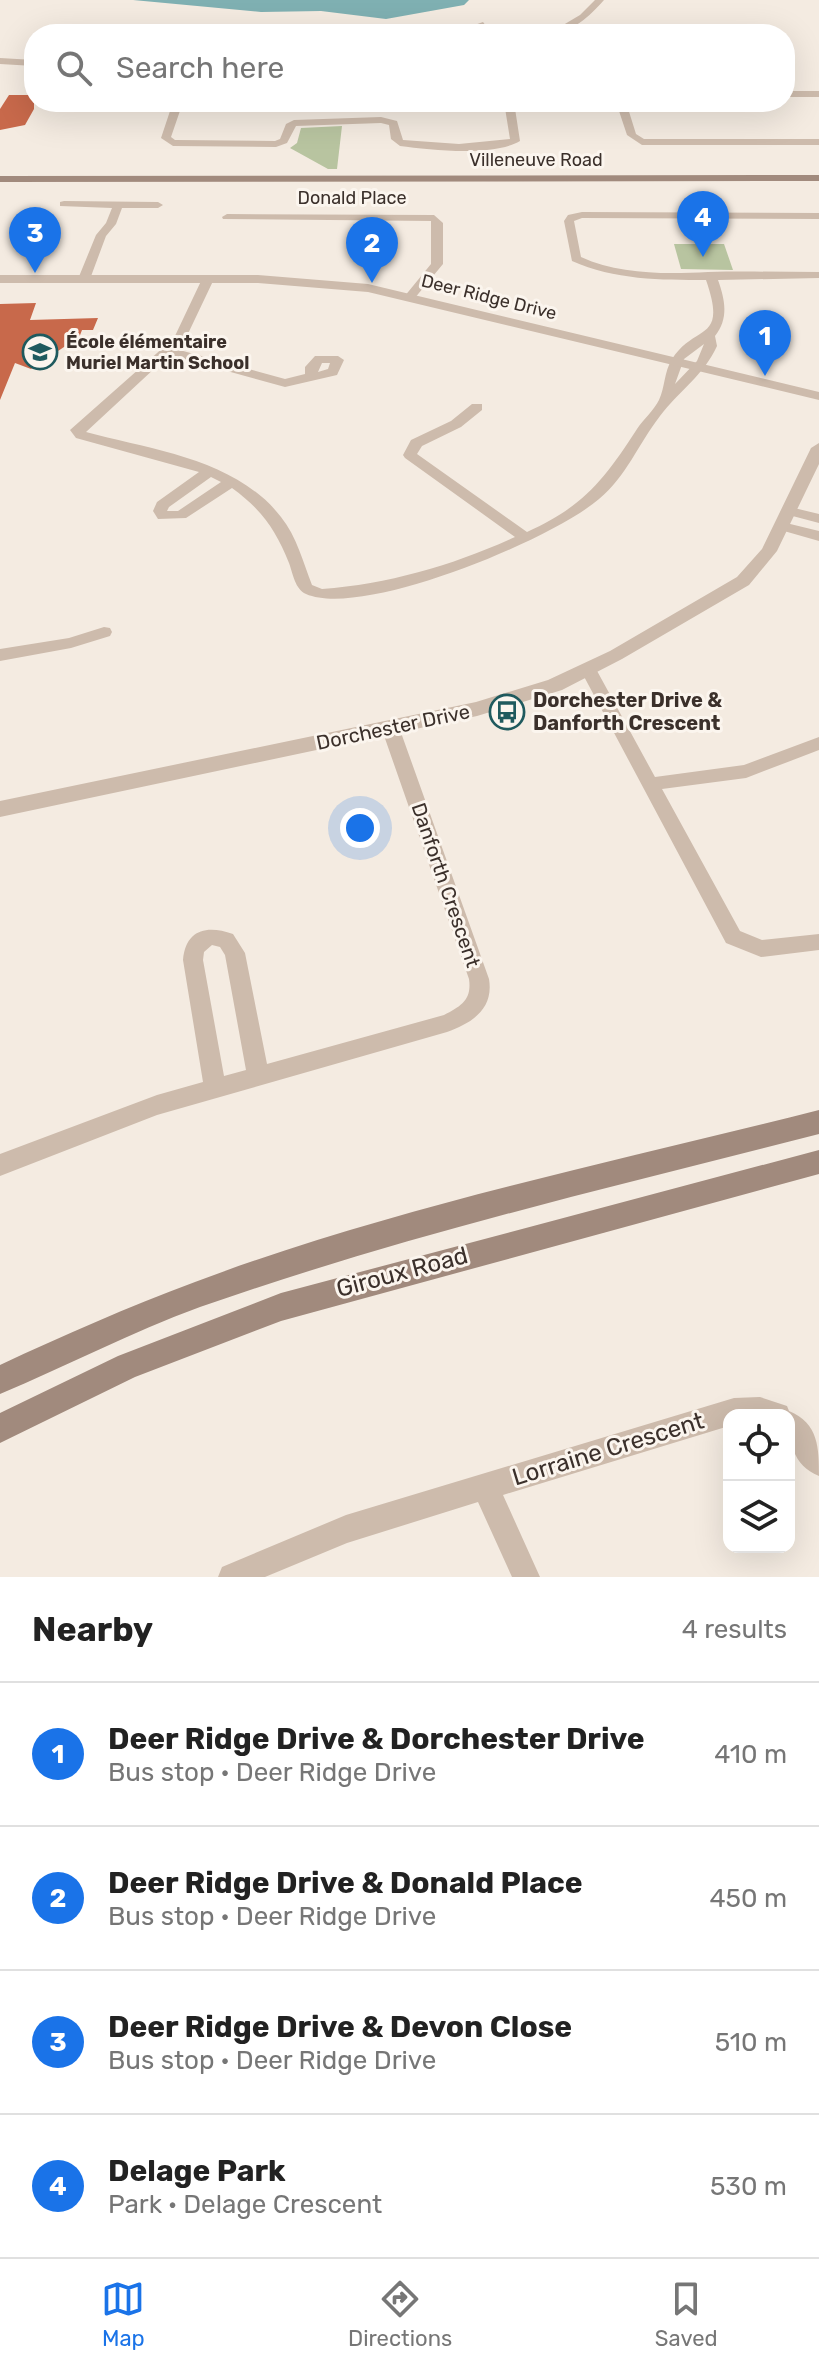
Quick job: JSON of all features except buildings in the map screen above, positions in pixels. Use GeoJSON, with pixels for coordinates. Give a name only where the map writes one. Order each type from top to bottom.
{"type":"FeatureCollection","features":[{"type":"Feature","properties":{"kind":"main road","name":"Villeneuve Road"},"geometry":{"type":"LineString","coordinates":[[0,177],[819,178]]}},
{"type":"Feature","properties":{"kind":"main road","name":"Giroux Road"},"geometry":{"type":"LineString","coordinates":[[0,1380],[102,1332],[263,1270],[819,1122]]}},
{"type":"Feature","properties":{"kind":"main road","name":"Giroux Road"},"geometry":{"type":"LineString","coordinates":[[0,1428],[128,1366],[281,1307],[338,1289],[819,1162]]}},
{"type":"Feature","properties":{"kind":"street"},"geometry":{"type":"LineString","coordinates":[[571,24],[583,17],[600,0]]}},
{"type":"Feature","properties":{"kind":"street"},"geometry":{"type":"LineString","coordinates":[[0,61],[24,62]]}},
{"type":"Feature","properties":{"kind":"street"},"geometry":{"type":"LineString","coordinates":[[795,94],[819,94]]}},
{"type":"Feature","properties":{"kind":"street"},"geometry":{"type":"LineString","coordinates":[[175,112],[166,138],[173,143],[276,144],[284,141],[289,126],[294,123],[381,120],[394,123],[396,139],[400,143],[441,145],[513,142],[516,137],[511,112]]}},
{"type":"Feature","properties":{"kind":"street"},"geometry":{"type":"LineString","coordinates":[[624,112],[632,137],[642,142],[819,142]]}},
{"type":"Feature","properties":{"kind":"street"},"geometry":{"type":"LineString","coordinates":[[64,204],[158,205]]}},
{"type":"Feature","properties":{"kind":"street"},"geometry":{"type":"LineString","coordinates":[[84,279],[118,205]]}},
{"type":"Feature","properties":{"kind":"street"},"geometry":{"type":"LineString","coordinates":[[819,216],[582,215],[570,219],[575,256],[583,264],[634,273],[819,275]]}},
{"type":"Feature","properties":{"kind":"street","name":"Donald Place"},"geometry":{"type":"LineString","coordinates":[[227,217],[434,218],[438,223],[437,264],[410,297]]}},
{"type":"Feature","properties":{"kind":"street"},"geometry":{"type":"LineString","coordinates":[[208,279],[202,296],[194,303],[187,329],[168,351],[77,430],[81,435],[210,471],[231,482],[260,502],[276,520],[306,588],[320,594],[437,573],[525,537],[594,497],[615,475],[665,401],[701,367],[711,346],[709,336],[720,308],[710,275]]}},
{"type":"Feature","properties":{"kind":"street","name":"Deer Ridge Drive"},"geometry":{"type":"LineString","coordinates":[[0,279],[315,282],[410,297],[819,396]]}},
{"type":"Feature","properties":{"kind":"street"},"geometry":{"type":"LineString","coordinates":[[190,279],[189,295],[194,303]]}},
{"type":"Feature","properties":{"kind":"street"},"geometry":{"type":"LineString","coordinates":[[665,401],[677,361],[697,341],[709,336]]}},
{"type":"Feature","properties":{"kind":"street"},"geometry":{"type":"LineString","coordinates":[[168,351],[282,382],[295,383],[312,376]]}},
{"type":"Feature","properties":{"kind":"street"},"geometry":{"type":"LineString","coordinates":[[477,407],[456,424],[413,445],[410,455],[525,537]]}},
{"type":"Feature","properties":{"kind":"street","name":"Dorchester Drive"},"geometry":{"type":"LineString","coordinates":[[0,809],[510,701],[588,669],[743,581],[764,558],[819,448]]}},
{"type":"Feature","properties":{"kind":"street"},"geometry":{"type":"LineString","coordinates":[[210,471],[162,505],[160,511],[163,516],[181,515],[231,482]]}},
{"type":"Feature","properties":{"kind":"street"},"geometry":{"type":"LineString","coordinates":[[786,518],[819,519]]}},
{"type":"Feature","properties":{"kind":"street"},"geometry":{"type":"LineString","coordinates":[[786,518],[819,536]]}},
{"type":"Feature","properties":{"kind":"street"},"geometry":{"type":"LineString","coordinates":[[0,655],[71,643],[104,632]]}},
{"type":"Feature","properties":{"kind":"street"},"geometry":{"type":"LineString","coordinates":[[588,669],[733,937],[761,949],[819,942]]}},
{"type":"Feature","properties":{"kind":"street","name":"Danforth Crescent"},"geometry":{"type":"LineString","coordinates":[[0,1165],[90,1129],[215,1087],[447,1023],[463,1017],[481,998],[479,979],[390,727]]}},
{"type":"Feature","properties":{"kind":"street"},"geometry":{"type":"LineString","coordinates":[[651,784],[746,771],[819,743]]}},
{"type":"Feature","properties":{"kind":"street"},"geometry":{"type":"LineString","coordinates":[[215,1087],[193,960],[194,948],[209,936],[226,940],[235,953],[258,1075]]}},
{"type":"Feature","properties":{"kind":"street","name":"Lorraine Crescent"},"geometry":{"type":"LineString","coordinates":[[232,1577],[332,1534],[723,1414]]}},
{"type":"Feature","properties":{"kind":"street"},"geometry":{"type":"LineString","coordinates":[[795,1432],[819,1463]]}},
{"type":"Feature","properties":{"kind":"street","name":"Lorraine Crescent"},"geometry":{"type":"LineString","coordinates":[[485,1486],[526,1577]]}},
{"type":"Feature","properties":{"kind":"green space"},"geometry":{"type":"Polygon","coordinates":[[[342,126],[337,169],[328,169],[290,148],[297,143],[301,128],[342,126]]]}},
{"type":"Feature","properties":{"kind":"green space"},"geometry":{"type":"Polygon","coordinates":[[[674,244],[724,244],[733,270],[681,269],[674,244]]]}},
{"type":"Feature","properties":{"kind":"water"},"geometry":{"type":"Polygon","coordinates":[[[133,0],[469,0],[464,5],[386,19],[321,11],[261,12],[133,0]]]}},
{"type":"Feature","properties":{"kind":"place","name":"Delage Park"},"geometry":{"type":"Point","coordinates":[703,257]}},
{"type":"Feature","properties":{"kind":"place","name":"Deer Ridge Drive & Devon Close"},"geometry":{"type":"Point","coordinates":[35,273]}},
{"type":"Feature","properties":{"kind":"place","name":"Deer Ridge Drive & Donald Place"},"geometry":{"type":"Point","coordinates":[372,283]}},
{"type":"Feature","properties":{"kind":"place","name":"École élémentaire Muriel Martin School"},"geometry":{"type":"Point","coordinates":[40,352]}},
{"type":"Feature","properties":{"kind":"place","name":"Deer Ridge Drive & Dorchester Drive"},"geometry":{"type":"Point","coordinates":[765,376]}},
{"type":"Feature","properties":{"kind":"place","name":"Dorchester Drive & Danforth Crescent"},"geometry":{"type":"Point","coordinates":[507,712]}}]}
